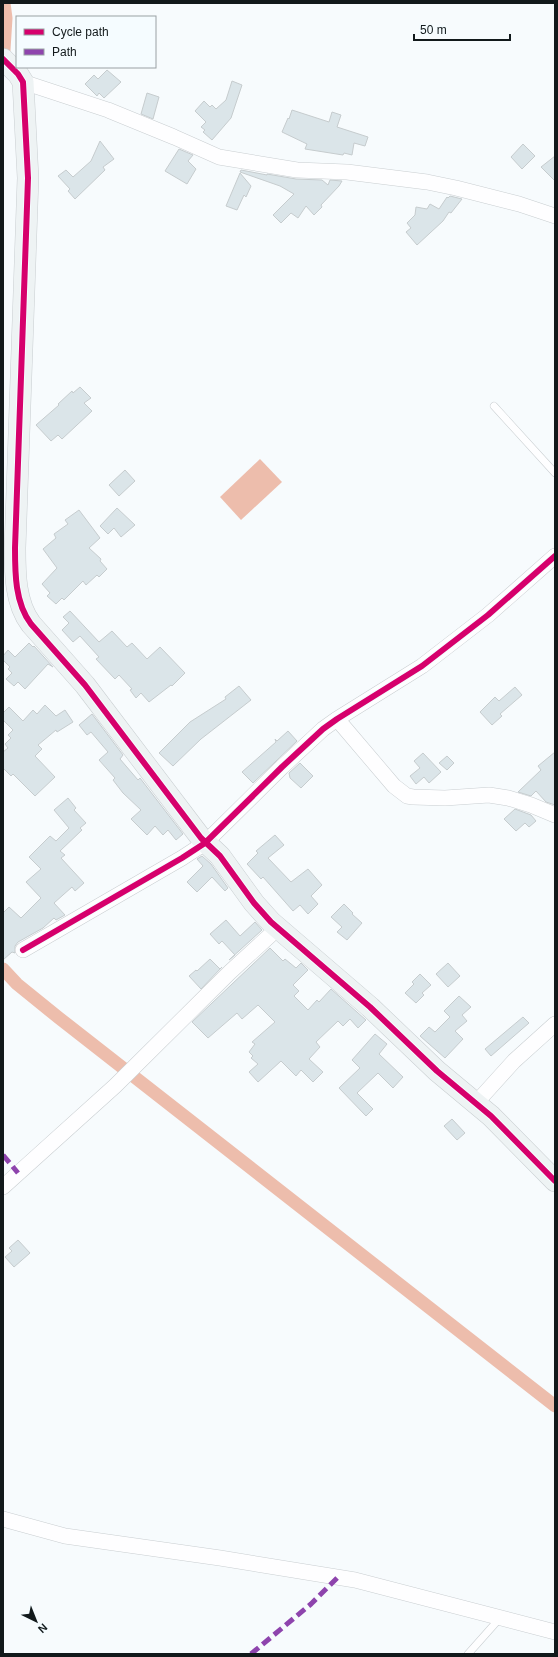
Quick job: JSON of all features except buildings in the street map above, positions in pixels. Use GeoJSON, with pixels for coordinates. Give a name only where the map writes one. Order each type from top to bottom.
{"type":"FeatureCollection","features":[{"type":"Feature","properties":{"kind":"street"},"geometry":{"type":"LineString","coordinates":[[3,59],[20,78],[108,110],[219,157],[297,170],[342,172],[427,182],[519,204],[555,216]]}},
{"type":"Feature","properties":{"kind":"street"},"geometry":{"type":"LineString","coordinates":[[20,78],[28,178],[15,572],[24,613],[31,624],[85,685],[205,842],[220,856],[254,903],[271,922],[370,1007],[437,1071],[508,1132],[555,1180]]}},
{"type":"Feature","properties":{"kind":"street"},"geometry":{"type":"LineString","coordinates":[[23,950],[182,858],[205,842],[318,733],[337,719],[422,666],[488,615],[555,556]]}},
{"type":"Feature","properties":{"kind":"street"},"geometry":{"type":"LineString","coordinates":[[337,719],[394,786],[407,796],[438,798],[490,795],[508,798],[531,805],[555,815]]}},
{"type":"Feature","properties":{"kind":"street"},"geometry":{"type":"LineString","coordinates":[[3,1187],[115,1086],[230,972],[278,928]]}},
{"type":"Feature","properties":{"kind":"street"},"geometry":{"type":"LineString","coordinates":[[476,1103],[514,1061],[555,1024]]}},
{"type":"Feature","properties":{"kind":"street"},"geometry":{"type":"LineString","coordinates":[[3,1519],[65,1536],[220,1558],[355,1580],[555,1632]]}},
{"type":"Feature","properties":{"kind":"lane"},"geometry":{"type":"LineString","coordinates":[[494,406],[555,472]]}},
{"type":"Feature","properties":{"kind":"lane"},"geometry":{"type":"LineString","coordinates":[[468,1654],[500,1618]]}},
{"type":"Feature","properties":{"kind":"shaded area"},"geometry":{"type":"Polygon","coordinates":[[[260,459],[282,482],[241,520],[220,497],[260,459]]]}},
{"type":"Feature","properties":{"kind":"waterway"},"geometry":{"type":"LineString","coordinates":[[3,65],[6,18],[4,3]]}},
{"type":"Feature","properties":{"kind":"waterway"},"geometry":{"type":"LineString","coordinates":[[3,969],[17,984],[59,1018],[555,1406]]}},
{"type":"Feature","properties":{"kind":"marked path"},"geometry":{"type":"LineString","coordinates":[[3,1155],[18,1173]]}},
{"type":"Feature","properties":{"kind":"marked path"},"geometry":{"type":"LineString","coordinates":[[251,1654],[311,1604],[338,1577]]}},
{"type":"Feature","properties":{"kind":"cycle path"},"geometry":{"type":"LineString","coordinates":[[3,59],[18,74],[23,82],[28,178],[15,548],[17,588],[26,616],[31,624],[85,685],[201,838],[220,856],[254,903],[271,922],[370,1007],[437,1071],[491,1116],[555,1181]]}},
{"type":"Feature","properties":{"kind":"cycle path"},"geometry":{"type":"LineString","coordinates":[[23,950],[182,858],[205,843],[323,729],[422,666],[488,615],[555,556]]}}]}
